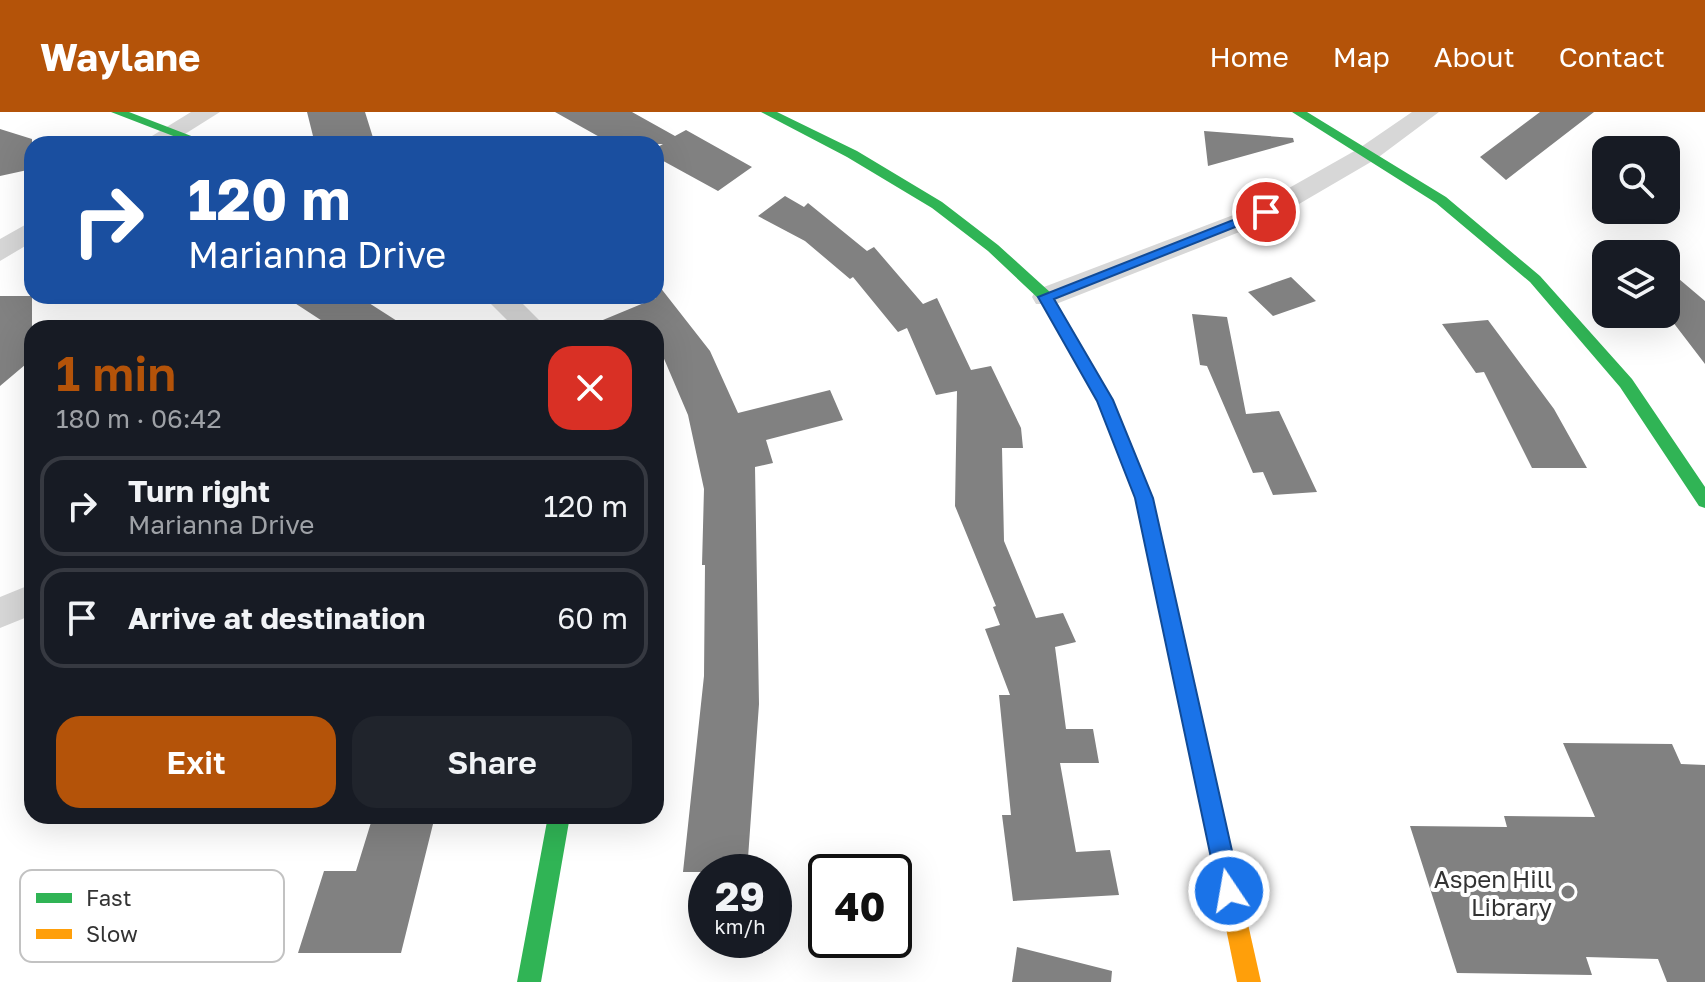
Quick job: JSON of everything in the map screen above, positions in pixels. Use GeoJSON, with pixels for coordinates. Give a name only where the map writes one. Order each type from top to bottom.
{"type":"FeatureCollection","features":[{"type":"Feature","properties":{"kind":"street"},"geometry":{"type":"LineString","coordinates":[[117,112],[188,136]]}},
{"type":"Feature","properties":{"kind":"street"},"geometry":{"type":"LineString","coordinates":[[162,136],[208,112]]}},
{"type":"Feature","properties":{"kind":"street"},"geometry":{"type":"LineString","coordinates":[[767,112],[852,154],[937,205],[993,248],[1046,297],[1105,400],[1144,498],[1249,982]]}},
{"type":"Feature","properties":{"kind":"street"},"geometry":{"type":"LineString","coordinates":[[1298,112],[1441,200],[1535,279],[1626,383],[1705,501]]}},
{"type":"Feature","properties":{"kind":"street"},"geometry":{"type":"LineString","coordinates":[[1046,297],[1266,212],[1367,154],[1427,112]]}},
{"type":"Feature","properties":{"kind":"street"},"geometry":{"type":"LineString","coordinates":[[0,252],[24,235]]}},
{"type":"Feature","properties":{"kind":"street"},"geometry":{"type":"LineString","coordinates":[[506,304],[524,320]]}},
{"type":"Feature","properties":{"kind":"street"},"geometry":{"type":"LineString","coordinates":[[0,613],[24,602]]}},
{"type":"Feature","properties":{"kind":"street"},"geometry":{"type":"LineString","coordinates":[[529,982],[558,824]]}},
{"type":"Feature","properties":{"kind":"building"},"geometry":{"type":"Polygon","coordinates":[[[307,112],[365,112],[372,136],[313,136],[307,112]]]}},
{"type":"Feature","properties":{"kind":"building"},"geometry":{"type":"Polygon","coordinates":[[[555,112],[632,112],[675,136],[686,130],[752,167],[718,191],[664,161],[664,136],[598,136],[555,112]]]}},
{"type":"Feature","properties":{"kind":"building"},"geometry":{"type":"Polygon","coordinates":[[[1540,112],[1594,112],[1506,180],[1480,157],[1540,112]]]}},
{"type":"Feature","properties":{"kind":"building"},"geometry":{"type":"Polygon","coordinates":[[[0,129],[24,136],[24,171],[0,176],[0,129]]]}},
{"type":"Feature","properties":{"kind":"building"},"geometry":{"type":"Polygon","coordinates":[[[1204,131],[1293,138],[1294,142],[1208,166],[1204,131]]]}},
{"type":"Feature","properties":{"kind":"building"},"geometry":{"type":"Polygon","coordinates":[[[785,196],[804,207],[808,203],[867,251],[874,247],[923,304],[937,298],[971,370],[991,366],[1021,428],[1023,448],[1002,448],[1004,541],[1036,618],[1063,613],[1076,642],[1055,647],[1066,729],[1093,729],[1099,763],[1060,763],[1076,852],[1110,850],[1119,895],[1013,901],[1002,815],[1011,815],[999,695],[1010,695],[985,629],[1000,625],[993,607],[996,606],[955,506],[957,391],[936,395],[907,328],[898,332],[853,277],[850,279],[805,241],[758,216],[785,196]]]}},
{"type":"Feature","properties":{"kind":"building"},"geometry":{"type":"Polygon","coordinates":[[[1291,277],[1316,301],[1273,316],[1248,292],[1291,277]]]}},
{"type":"Feature","properties":{"kind":"building"},"geometry":{"type":"Polygon","coordinates":[[[1680,280],[1705,301],[1705,364],[1677,328],[1680,328],[1680,280]]]}},
{"type":"Feature","properties":{"kind":"building"},"geometry":{"type":"Polygon","coordinates":[[[664,292],[710,351],[738,413],[830,390],[843,420],[766,440],[773,463],[755,467],[759,704],[748,854],[688,854],[688,872],[683,872],[704,676],[704,489],[688,415],[664,359],[664,320],[603,320],[642,304],[664,304],[664,292]]]}},
{"type":"Feature","properties":{"kind":"building"},"geometry":{"type":"Polygon","coordinates":[[[0,296],[24,296],[24,304],[32,304],[32,320],[24,320],[24,366],[0,386],[0,296]]]}},
{"type":"Feature","properties":{"kind":"building"},"geometry":{"type":"Polygon","coordinates":[[[296,304],[370,304],[396,320],[321,320],[296,304]]]}},
{"type":"Feature","properties":{"kind":"building"},"geometry":{"type":"Polygon","coordinates":[[[1192,314],[1227,317],[1246,414],[1279,411],[1317,492],[1273,495],[1263,472],[1253,473],[1207,366],[1200,365],[1192,314]]]}},
{"type":"Feature","properties":{"kind":"building"},"geometry":{"type":"Polygon","coordinates":[[[1488,320],[1554,409],[1587,468],[1532,468],[1484,372],[1476,373],[1442,324],[1488,320]]]}},
{"type":"Feature","properties":{"kind":"building","name":"Aspen Hill Library"},"geometry":{"type":"Polygon","coordinates":[[[1563,743],[1672,744],[1681,764],[1705,765],[1705,982],[1667,982],[1658,959],[1586,957],[1592,975],[1457,973],[1410,826],[1507,827],[1504,816],[1595,817],[1563,743]]]}},
{"type":"Feature","properties":{"kind":"building"},"geometry":{"type":"Polygon","coordinates":[[[371,824],[433,824],[401,953],[298,953],[324,871],[356,871],[371,824]]]}},
{"type":"Feature","properties":{"kind":"building"},"geometry":{"type":"Polygon","coordinates":[[[1017,947],[1112,971],[1111,982],[1012,982],[1017,947]]]}},
{"type":"Feature","properties":{"kind":"traffic: fast"},"geometry":{"type":"LineString","coordinates":[[117,112],[184,136]]}},
{"type":"Feature","properties":{"kind":"traffic: fast"},"geometry":{"type":"LineString","coordinates":[[767,112],[852,154],[937,205],[993,248],[1046,297],[1105,400],[1144,498],[1226,875]]}},
{"type":"Feature","properties":{"kind":"traffic: fast"},"geometry":{"type":"LineString","coordinates":[[1298,112],[1441,200],[1535,279],[1626,383],[1705,501]]}},
{"type":"Feature","properties":{"kind":"traffic: fast"},"geometry":{"type":"LineString","coordinates":[[529,982],[558,824]]}},
{"type":"Feature","properties":{"kind":"traffic: slow"},"geometry":{"type":"LineString","coordinates":[[1226,875],[1249,982]]}},
{"type":"Feature","properties":{"kind":"place","name":"Aspen Hill Library"},"geometry":{"type":"Point","coordinates":[1568,892]}},
{"type":"Feature","properties":{"kind":"route"},"geometry":{"type":"LineString","coordinates":[[1229,891],[1144,498],[1105,400],[1046,297],[1266,212]]}}]}
